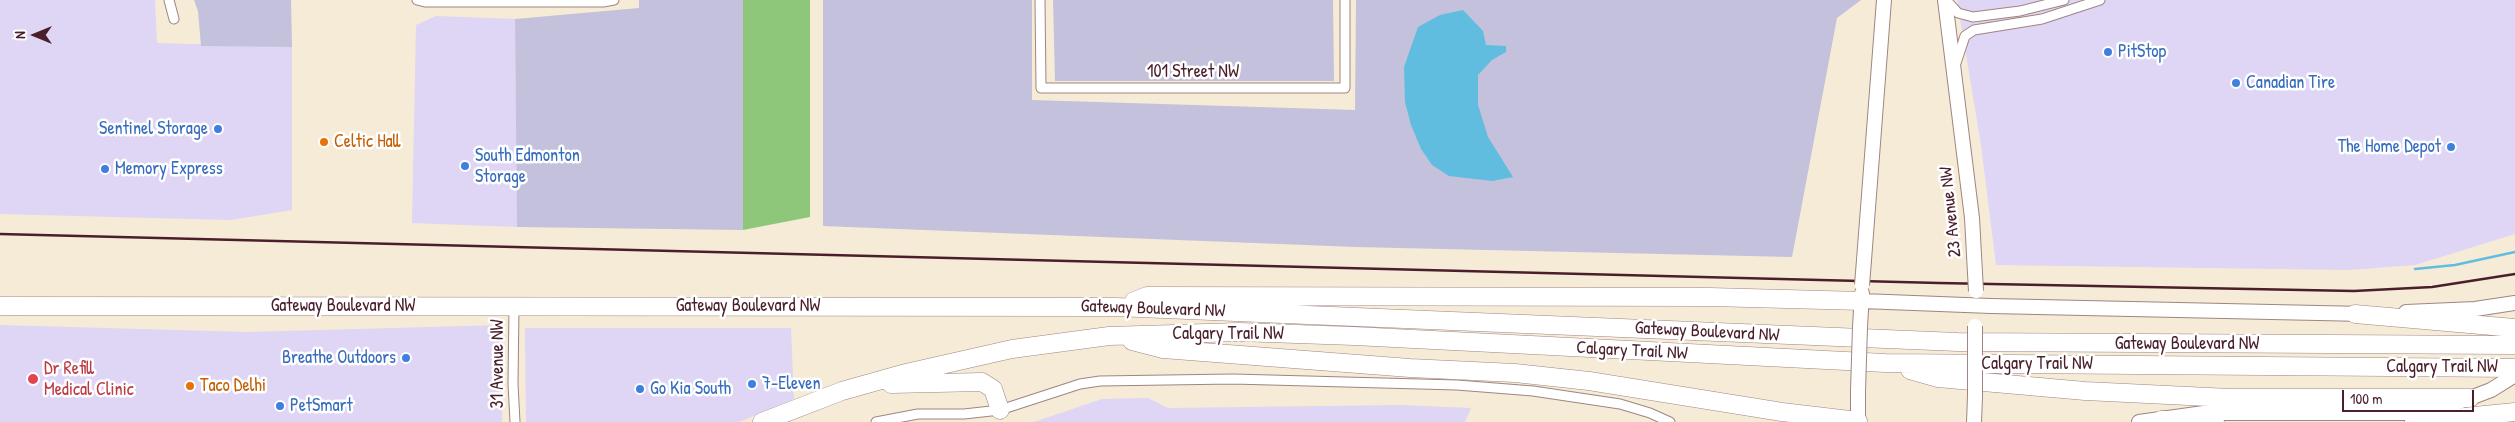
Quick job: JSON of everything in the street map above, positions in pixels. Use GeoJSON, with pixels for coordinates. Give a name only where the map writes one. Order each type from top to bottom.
{"type":"FeatureCollection","features":[{"type":"Feature","properties":{"kind":"highway"},"geometry":{"type":"LineString","coordinates":[[1115,307],[1147,296],[1710,296],[1862,293]]}},
{"type":"Feature","properties":{"kind":"highway","name":"Gateway Boulevard NW"},"geometry":{"type":"LineString","coordinates":[[0,306],[1115,307],[1958,342],[2515,345]]}},
{"type":"Feature","properties":{"kind":"highway"},"geometry":{"type":"LineString","coordinates":[[2355,314],[2515,328]]}},
{"type":"Feature","properties":{"kind":"highway","name":"Calgary Trail NW"},"geometry":{"type":"LineString","coordinates":[[762,422],[865,385],[998,352],[1109,336],[1239,332],[1354,336],[1885,363],[2515,368]]}},
{"type":"Feature","properties":{"kind":"highway"},"geometry":{"type":"LineString","coordinates":[[1109,336],[1163,349],[1410,368],[1515,373],[1570,379],[1782,412],[1860,422]]}},
{"type":"Feature","properties":{"kind":"highway"},"geometry":{"type":"LineString","coordinates":[[1885,363],[1938,378],[2085,391],[2230,398],[2470,398]]}},
{"type":"Feature","properties":{"kind":"highway"},"geometry":{"type":"LineString","coordinates":[[865,385],[982,382],[993,389],[1001,416]]}},
{"type":"Feature","properties":{"kind":"highway"},"geometry":{"type":"LineString","coordinates":[[1782,412],[1799,422]]}},
{"type":"Feature","properties":{"kind":"highway"},"geometry":{"type":"LineString","coordinates":[[2414,422],[2515,412]]}},
{"type":"Feature","properties":{"kind":"highway"},"geometry":{"type":"LineString","coordinates":[[2160,420],[2215,422]]}},
{"type":"Feature","properties":{"kind":"main road"},"geometry":{"type":"LineString","coordinates":[[1860,422],[1858,392],[1860,327],[1884,0]]}},
{"type":"Feature","properties":{"kind":"main road","name":"23 Avenue NW"},"geometry":{"type":"LineString","coordinates":[[1945,0],[1972,218],[1976,291],[1974,422]]}},
{"type":"Feature","properties":{"kind":"main road"},"geometry":{"type":"LineString","coordinates":[[1862,293],[1976,306],[2355,314],[2475,309],[2515,303]]}},
{"type":"Feature","properties":{"kind":"main road"},"geometry":{"type":"LineString","coordinates":[[2139,422],[2204,413],[2411,413],[2443,407],[2470,398],[2491,390],[2515,375]]}},
{"type":"Feature","properties":{"kind":"street"},"geometry":{"type":"LineString","coordinates":[[169,0],[174,19]]}},
{"type":"Feature","properties":{"kind":"street"},"geometry":{"type":"LineString","coordinates":[[417,0],[424,2],[603,2],[614,0]]}},
{"type":"Feature","properties":{"kind":"street","name":"101 Street NW"},"geometry":{"type":"LineString","coordinates":[[1040,0],[1041,88],[1345,88],[1345,0]]}},
{"type":"Feature","properties":{"kind":"street"},"geometry":{"type":"LineString","coordinates":[[1945,0],[1958,13],[1973,17],[2020,11],[2064,0]]}},
{"type":"Feature","properties":{"kind":"street"},"geometry":{"type":"LineString","coordinates":[[1953,73],[1962,41],[1970,32],[2042,19],[2100,0]]}},
{"type":"Feature","properties":{"kind":"street","name":"31 Avenue NW"},"geometry":{"type":"LineString","coordinates":[[514,306],[512,384],[515,422]]}},
{"type":"Feature","properties":{"kind":"street"},"geometry":{"type":"LineString","coordinates":[[876,422],[918,414],[1001,416],[1080,384],[1100,381],[1257,379],[1449,384],[1533,391],[1620,404],[1650,413],[1670,422]]}},
{"type":"Feature","properties":{"kind":"shaded area"},"geometry":{"type":"Polygon","coordinates":[[[0,0],[155,0],[157,43],[292,47],[292,210],[231,220],[0,214],[0,0]]]}},
{"type":"Feature","properties":{"kind":"shaded area"},"geometry":{"type":"Polygon","coordinates":[[[194,0],[291,0],[292,47],[201,46],[198,11],[194,0]]]}},
{"type":"Feature","properties":{"kind":"shaded area"},"geometry":{"type":"Polygon","coordinates":[[[639,0],[743,0],[743,230],[517,227],[515,19],[639,8],[639,0]]]}},
{"type":"Feature","properties":{"kind":"shaded area"},"geometry":{"type":"Polygon","coordinates":[[[823,0],[1032,0],[1032,100],[1355,110],[1356,0],[1861,0],[1837,18],[1792,257],[1356,247],[823,226],[823,0]]]}},
{"type":"Feature","properties":{"kind":"shaded area"},"geometry":{"type":"Polygon","coordinates":[[[1053,0],[1333,0],[1334,81],[1055,81],[1053,0]]]}},
{"type":"Feature","properties":{"kind":"shaded area"},"geometry":{"type":"Polygon","coordinates":[[[1957,0],[2515,0],[2515,234],[2415,265],[2349,270],[1996,265],[1981,145],[1957,0]]]}},
{"type":"Feature","properties":{"kind":"shaded area","name":"South Edmonton Storage"},"geometry":{"type":"Polygon","coordinates":[[[436,16],[515,19],[517,227],[412,223],[416,25],[436,16]]]}},
{"type":"Feature","properties":{"kind":"shaded area"},"geometry":{"type":"Polygon","coordinates":[[[0,325],[247,332],[503,325],[502,422],[0,422],[0,325]]]}},
{"type":"Feature","properties":{"kind":"shaded area"},"geometry":{"type":"Polygon","coordinates":[[[525,328],[791,328],[794,399],[739,422],[526,422],[525,328]]]}},
{"type":"Feature","properties":{"kind":"shaded area"},"geometry":{"type":"Polygon","coordinates":[[[1148,398],[1168,408],[1400,405],[1471,408],[1465,422],[1034,422],[1102,399],[1148,398]]]}},
{"type":"Feature","properties":{"kind":"green space"},"geometry":{"type":"Polygon","coordinates":[[[743,0],[810,0],[810,217],[743,230],[743,0]]]}},
{"type":"Feature","properties":{"kind":"water"},"geometry":{"type":"Polygon","coordinates":[[[1463,10],[1483,31],[1486,45],[1506,46],[1506,52],[1492,60],[1478,75],[1478,105],[1488,137],[1513,177],[1492,181],[1449,176],[1432,165],[1421,149],[1411,125],[1405,102],[1404,67],[1418,27],[1440,15],[1463,10]]]}},
{"type":"Feature","properties":{"kind":"waterway"},"geometry":{"type":"LineString","coordinates":[[2415,269],[2455,265],[2515,252]]}},
{"type":"Feature","properties":{"kind":"railway"},"geometry":{"type":"LineString","coordinates":[[0,234],[1939,283],[2354,291],[2432,287],[2515,274]]}},
{"type":"Feature","properties":{"kind":"place","name":"PitStop"},"geometry":{"type":"Point","coordinates":[2108,52]}},
{"type":"Feature","properties":{"kind":"place","name":"Canadian Tire"},"geometry":{"type":"Point","coordinates":[2236,83]}},
{"type":"Feature","properties":{"kind":"place","name":"Sentinel Storage"},"geometry":{"type":"Point","coordinates":[218,129]}},
{"type":"Feature","properties":{"kind":"place","name":"Celtic Hall"},"geometry":{"type":"Point","coordinates":[324,142]}},
{"type":"Feature","properties":{"kind":"place","name":"The Home Depot"},"geometry":{"type":"Point","coordinates":[2451,147]}},
{"type":"Feature","properties":{"kind":"place","name":"South Edmonton Storage"},"geometry":{"type":"Point","coordinates":[465,166]}},
{"type":"Feature","properties":{"kind":"place","name":"Memory Express"},"geometry":{"type":"Point","coordinates":[105,169]}},
{"type":"Feature","properties":{"kind":"place","name":"Breathe Outdoors"},"geometry":{"type":"Point","coordinates":[406,358]}},
{"type":"Feature","properties":{"kind":"place","name":"Dr Refill Medical Clinic"},"geometry":{"type":"Point","coordinates":[33,379]}},
{"type":"Feature","properties":{"kind":"place","name":"7-Eleven"},"geometry":{"type":"Point","coordinates":[752,384]}},
{"type":"Feature","properties":{"kind":"place","name":"Taco Delhi"},"geometry":{"type":"Point","coordinates":[190,386]}},
{"type":"Feature","properties":{"kind":"place","name":"Go Kia South"},"geometry":{"type":"Point","coordinates":[640,389]}},
{"type":"Feature","properties":{"kind":"place","name":"PetSmart"},"geometry":{"type":"Point","coordinates":[280,406]}}]}
